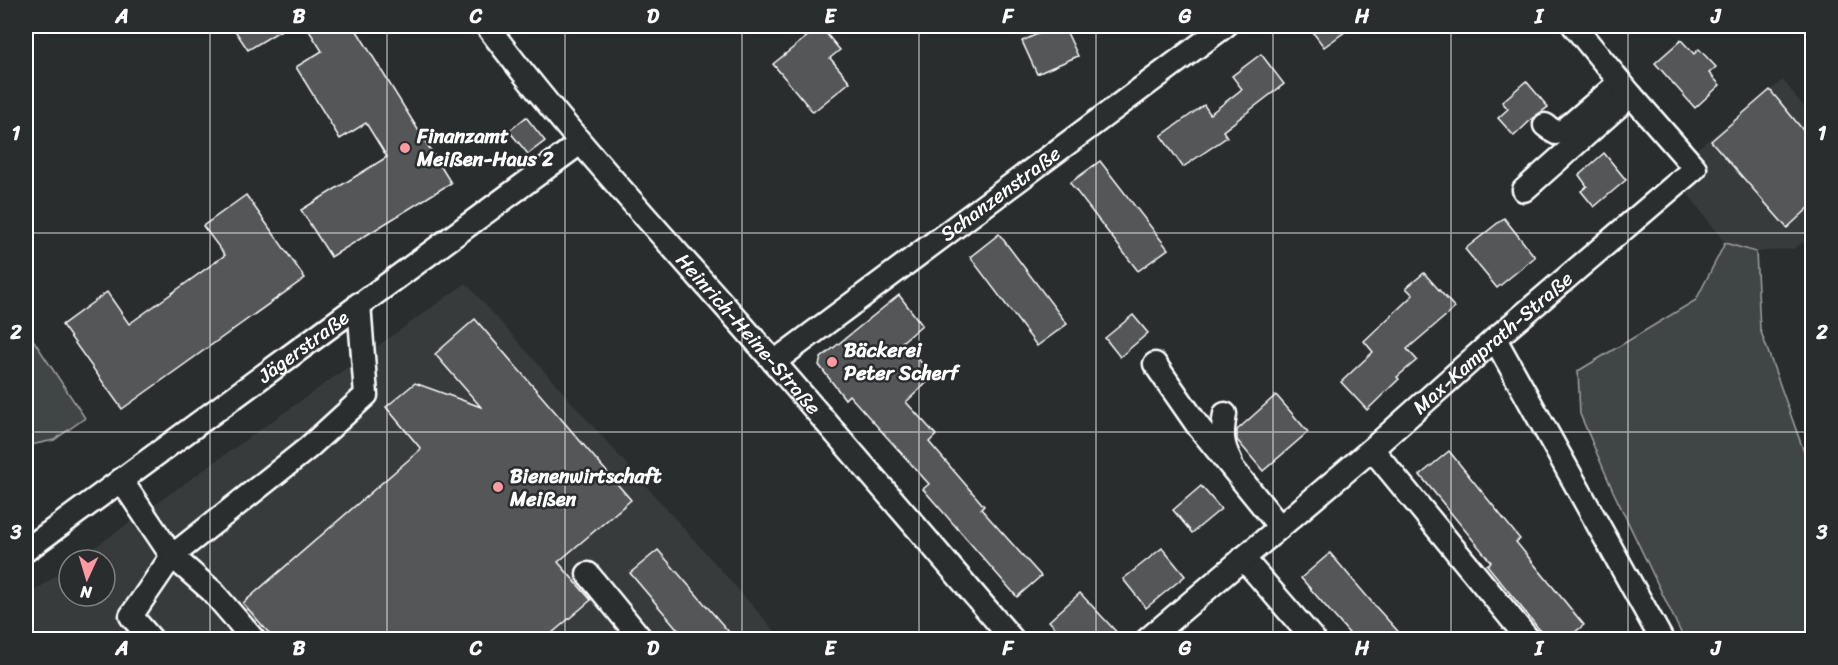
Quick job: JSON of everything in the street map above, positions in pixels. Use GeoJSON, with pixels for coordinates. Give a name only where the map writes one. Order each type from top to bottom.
{"type":"FeatureCollection","features":[{"type":"Feature","properties":{"kind":"street","name":"Heinrich-Heine-Straße"},"geometry":{"type":"LineString","coordinates":[[487,26],[530,83],[580,143],[774,362],[1013,639]]}},
{"type":"Feature","properties":{"kind":"street","name":"Schanzenstraße"},"geometry":{"type":"LineString","coordinates":[[774,362],[1225,26]]}},
{"type":"Feature","properties":{"kind":"street","name":"Max-Kamprath-Straße"},"geometry":{"type":"LineString","coordinates":[[1147,639],[1372,449],[1495,339],[1695,168],[1574,26]]}},
{"type":"Feature","properties":{"kind":"street"},"geometry":{"type":"LineString","coordinates":[[1545,125],[1556,133],[1563,131],[1626,88]]}},
{"type":"Feature","properties":{"kind":"street"},"geometry":{"type":"LineString","coordinates":[[1524,190],[1626,88]]}},
{"type":"Feature","properties":{"kind":"street","name":"Jägerstraße"},"geometry":{"type":"LineString","coordinates":[[26,550],[580,143]]}},
{"type":"Feature","properties":{"kind":"street"},"geometry":{"type":"LineString","coordinates":[[153,639],[131,616],[172,556],[308,448],[366,395],[358,304]]}},
{"type":"Feature","properties":{"kind":"street"},"geometry":{"type":"LineString","coordinates":[[1495,339],[1662,639]]}},
{"type":"Feature","properties":{"kind":"street"},"geometry":{"type":"LineString","coordinates":[[1155,364],[1198,426],[1280,527]]}},
{"type":"Feature","properties":{"kind":"street"},"geometry":{"type":"LineString","coordinates":[[1225,414],[1222,440],[1241,479]]}},
{"type":"Feature","properties":{"kind":"street"},"geometry":{"type":"LineString","coordinates":[[1372,449],[1529,639]]}},
{"type":"Feature","properties":{"kind":"street"},"geometry":{"type":"LineString","coordinates":[[121,480],[172,556],[212,591],[254,639]]}},
{"type":"Feature","properties":{"kind":"street"},"geometry":{"type":"LineString","coordinates":[[1243,558],[1314,639]]}},
{"type":"Feature","properties":{"kind":"street"},"geometry":{"type":"LineString","coordinates":[[588,574],[642,639]]}},
{"type":"Feature","properties":{"kind":"shaded area"},"geometry":{"type":"Polygon","coordinates":[[[1783,80],[1812,117],[1812,238],[1792,249],[1756,252],[1725,243],[1688,194],[1698,148],[1783,80]]]}},
{"type":"Feature","properties":{"kind":"shaded area"},"geometry":{"type":"Polygon","coordinates":[[[1725,243],[1756,252],[1760,329],[1809,466],[1812,467],[1812,639],[1684,639],[1613,491],[1580,414],[1578,371],[1696,300],[1725,243]]]}},
{"type":"Feature","properties":{"kind":"shaded area"},"geometry":{"type":"Polygon","coordinates":[[[466,283],[782,639],[26,639],[26,597],[57,575],[57,608],[117,608],[117,548],[94,548],[466,283]]]}},
{"type":"Feature","properties":{"kind":"shaded area"},"geometry":{"type":"Polygon","coordinates":[[[26,329],[85,418],[54,440],[26,446],[26,329]]]}},
{"type":"Feature","properties":{"kind":"building"},"geometry":{"type":"Polygon","coordinates":[[[232,26],[288,26],[248,50],[232,26]]]}},
{"type":"Feature","properties":{"kind":"building","name":"Finanzamt Meißen-Haus 2"},"geometry":{"type":"Polygon","coordinates":[[[306,26],[354,26],[451,183],[331,257],[301,210],[387,157],[366,123],[340,139],[296,67],[322,51],[306,26]]]}},
{"type":"Feature","properties":{"kind":"building"},"geometry":{"type":"Polygon","coordinates":[[[820,26],[840,50],[830,58],[850,82],[813,112],[773,64],[820,26]]]}},
{"type":"Feature","properties":{"kind":"building"},"geometry":{"type":"Polygon","coordinates":[[[1055,26],[1064,26],[1078,56],[1037,74],[1022,41],[1055,26]]]}},
{"type":"Feature","properties":{"kind":"building"},"geometry":{"type":"Polygon","coordinates":[[[1308,26],[1353,26],[1324,47],[1308,26]]]}},
{"type":"Feature","properties":{"kind":"building"},"geometry":{"type":"Polygon","coordinates":[[[1681,40],[1694,54],[1699,49],[1716,67],[1709,73],[1720,85],[1695,108],[1655,63],[1681,40]]]}},
{"type":"Feature","properties":{"kind":"building"},"geometry":{"type":"Polygon","coordinates":[[[1261,54],[1284,84],[1223,131],[1227,137],[1183,167],[1161,136],[1204,105],[1210,114],[1242,89],[1232,76],[1261,54]]]}},
{"type":"Feature","properties":{"kind":"building"},"geometry":{"type":"Polygon","coordinates":[[[1526,81],[1548,107],[1514,136],[1498,118],[1508,109],[1502,102],[1526,81]]]}},
{"type":"Feature","properties":{"kind":"building"},"geometry":{"type":"Polygon","coordinates":[[[1770,90],[1812,141],[1812,205],[1787,228],[1711,141],[1770,90]]]}},
{"type":"Feature","properties":{"kind":"building"},"geometry":{"type":"Polygon","coordinates":[[[526,117],[545,141],[528,154],[509,131],[526,117]]]}},
{"type":"Feature","properties":{"kind":"building"},"geometry":{"type":"Polygon","coordinates":[[[1604,153],[1626,180],[1594,207],[1581,191],[1587,186],[1579,175],[1604,153]]]}},
{"type":"Feature","properties":{"kind":"building"},"geometry":{"type":"Polygon","coordinates":[[[1100,161],[1168,249],[1138,271],[1070,183],[1100,161]]]}},
{"type":"Feature","properties":{"kind":"building"},"geometry":{"type":"Polygon","coordinates":[[[246,195],[305,278],[122,409],[62,325],[107,292],[129,324],[225,255],[203,226],[246,195]]]}},
{"type":"Feature","properties":{"kind":"building"},"geometry":{"type":"Polygon","coordinates":[[[1504,218],[1535,257],[1497,288],[1465,249],[1504,218]]]}},
{"type":"Feature","properties":{"kind":"building"},"geometry":{"type":"Polygon","coordinates":[[[999,234],[1067,324],[1037,346],[970,257],[999,234]]]}},
{"type":"Feature","properties":{"kind":"building"},"geometry":{"type":"Polygon","coordinates":[[[1424,273],[1455,308],[1407,349],[1417,360],[1397,377],[1399,379],[1367,410],[1341,382],[1373,352],[1364,341],[1413,295],[1406,288],[1424,273]]]}},
{"type":"Feature","properties":{"kind":"building"},"geometry":{"type":"Polygon","coordinates":[[[899,295],[922,325],[902,342],[934,376],[906,402],[936,435],[929,442],[984,506],[981,509],[1041,576],[1017,597],[923,489],[929,484],[849,395],[845,399],[819,365],[821,358],[899,295]]]}},
{"type":"Feature","properties":{"kind":"building"},"geometry":{"type":"Polygon","coordinates":[[[1133,315],[1148,333],[1120,357],[1105,338],[1133,315]]]}},
{"type":"Feature","properties":{"kind":"building","name":"Bienenwirtschaft Meißen"},"geometry":{"type":"Polygon","coordinates":[[[475,319],[631,500],[558,562],[591,600],[545,639],[274,639],[243,603],[421,449],[386,407],[415,383],[481,407],[435,354],[475,319]]]}},
{"type":"Feature","properties":{"kind":"building"},"geometry":{"type":"Polygon","coordinates":[[[1276,395],[1308,432],[1263,471],[1237,440],[1237,430],[1276,395]]]}},
{"type":"Feature","properties":{"kind":"building"},"geometry":{"type":"Polygon","coordinates":[[[1449,451],[1520,539],[1516,542],[1584,625],[1566,639],[1547,639],[1487,565],[1491,562],[1420,475],[1449,451]]]}},
{"type":"Feature","properties":{"kind":"building"},"geometry":{"type":"Polygon","coordinates":[[[1201,486],[1221,509],[1192,533],[1173,510],[1201,486]]]}},
{"type":"Feature","properties":{"kind":"building"},"geometry":{"type":"Polygon","coordinates":[[[1162,548],[1185,576],[1146,608],[1123,579],[1162,548]]]}},
{"type":"Feature","properties":{"kind":"building"},"geometry":{"type":"Polygon","coordinates":[[[658,550],[735,639],[686,639],[630,573],[658,550]]]}},
{"type":"Feature","properties":{"kind":"building"},"geometry":{"type":"Polygon","coordinates":[[[1330,553],[1405,639],[1354,639],[1301,578],[1330,553]]]}},
{"type":"Feature","properties":{"kind":"building"},"geometry":{"type":"Polygon","coordinates":[[[1080,593],[1123,639],[1066,639],[1049,621],[1080,593]]]}},
{"type":"Feature","properties":{"kind":"place","name":"Finanzamt Meißen-Haus 2"},"geometry":{"type":"Point","coordinates":[405,148]}},
{"type":"Feature","properties":{"kind":"place","name":"Bäckerei Peter Scherf"},"geometry":{"type":"Point","coordinates":[832,362]}},
{"type":"Feature","properties":{"kind":"place","name":"Bienenwirtschaft Meißen"},"geometry":{"type":"Point","coordinates":[498,487]}}]}
